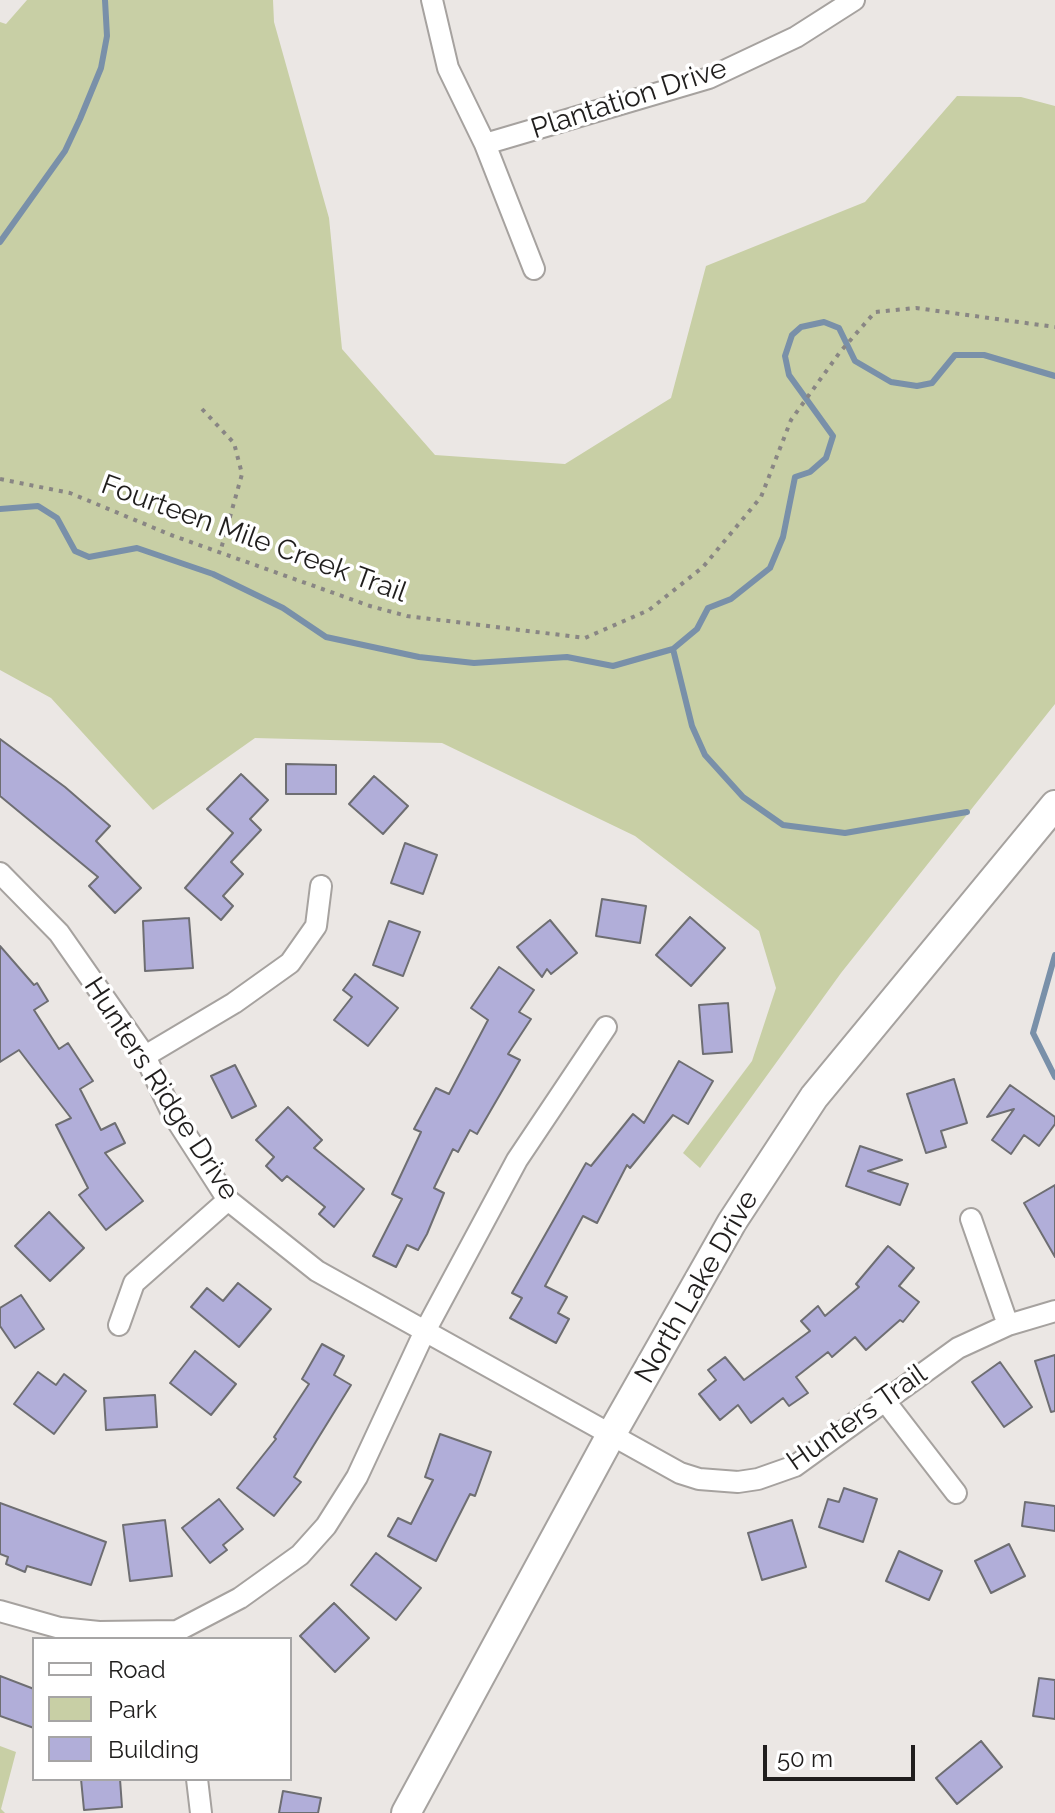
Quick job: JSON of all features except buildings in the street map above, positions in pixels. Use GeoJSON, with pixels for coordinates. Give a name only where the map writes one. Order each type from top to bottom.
{"type":"FeatureCollection","features":[{"type":"Feature","properties":{"kind":"main road","name":"North Lake Drive"},"geometry":{"type":"LineString","coordinates":[[406,1813],[611,1435],[732,1222],[814,1097],[1055,805]]}},
{"type":"Feature","properties":{"kind":"street"},"geometry":{"type":"LineString","coordinates":[[432,0],[448,68],[485,144],[534,269]]}},
{"type":"Feature","properties":{"kind":"street","name":"Plantation Drive"},"geometry":{"type":"LineString","coordinates":[[485,144],[709,78],[796,37],[854,0]]}},
{"type":"Feature","properties":{"kind":"street","name":"Hunters Ridge Drive"},"geometry":{"type":"LineString","coordinates":[[0,873],[59,933],[145,1056],[172,1113],[228,1200],[317,1271],[611,1435]]}},
{"type":"Feature","properties":{"kind":"street"},"geometry":{"type":"LineString","coordinates":[[145,1056],[234,1003],[290,963],[316,926],[321,886]]}},
{"type":"Feature","properties":{"kind":"street"},"geometry":{"type":"LineString","coordinates":[[0,1611],[60,1628],[178,1635],[273,1577],[326,1526],[357,1477],[424,1333],[517,1160],[606,1027]]}},
{"type":"Feature","properties":{"kind":"street"},"geometry":{"type":"LineString","coordinates":[[119,1325],[134,1283],[228,1200]]}},
{"type":"Feature","properties":{"kind":"street"},"geometry":{"type":"LineString","coordinates":[[971,1219],[1008,1325]]}},
{"type":"Feature","properties":{"kind":"street","name":"Hunters Trail"},"geometry":{"type":"LineString","coordinates":[[611,1435],[680,1473],[699,1479],[738,1482],[768,1477],[795,1466],[958,1348],[1008,1325],[1055,1311]]}},
{"type":"Feature","properties":{"kind":"street"},"geometry":{"type":"LineString","coordinates":[[885,1401],[956,1493]]}},
{"type":"Feature","properties":{"kind":"street"},"geometry":{"type":"LineString","coordinates":[[197,1781],[201,1813]]}},
{"type":"Feature","properties":{"kind":"path","name":"Fourteen Mile Creek Trail"},"geometry":{"type":"LineString","coordinates":[[0,479],[70,493],[171,535],[221,549],[370,606],[407,616],[585,638],[649,610],[703,567],[761,497],[791,420],[840,352],[875,312],[916,308],[1055,327]]}},
{"type":"Feature","properties":{"kind":"path"},"geometry":{"type":"LineString","coordinates":[[202,409],[234,443],[242,474],[221,549]]}},
{"type":"Feature","properties":{"kind":"green space"},"geometry":{"type":"Polygon","coordinates":[[[27,0],[273,0],[274,22],[329,218],[342,349],[435,455],[565,464],[671,398],[706,266],[865,202],[957,96],[1021,97],[1055,106],[1055,704],[841,973],[700,1168],[683,1153],[752,1061],[776,988],[759,931],[635,836],[442,743],[255,738],[153,810],[51,698],[0,670],[0,22],[6,24],[27,0]]]}},
{"type":"Feature","properties":{"kind":"green space"},"geometry":{"type":"Polygon","coordinates":[[[0,1746],[16,1752],[1,1809],[5,1813],[0,1813],[0,1746]]]}},
{"type":"Feature","properties":{"kind":"waterway"},"geometry":{"type":"LineString","coordinates":[[0,242],[65,151],[80,119],[101,68],[107,36],[105,0]]}},
{"type":"Feature","properties":{"kind":"waterway"},"geometry":{"type":"LineString","coordinates":[[0,509],[38,506],[57,518],[75,551],[89,557],[137,548],[213,574],[283,608],[326,637],[419,657],[474,663],[567,657],[613,666],[673,649],[697,629],[708,608],[731,599],[770,568],[783,537],[795,477],[810,472],[826,458],[833,436],[789,375],[785,356],[792,335],[801,327],[824,322],[839,328],[855,361],[891,382],[917,386],[932,383],[955,355],[984,355],[1055,376]]}},
{"type":"Feature","properties":{"kind":"waterway"},"geometry":{"type":"LineString","coordinates":[[673,649],[692,726],[705,755],[743,797],[783,825],[845,833],[967,812]]}},
{"type":"Feature","properties":{"kind":"waterway"},"geometry":{"type":"LineString","coordinates":[[1055,955],[1033,1033],[1055,1077]]}}]}
